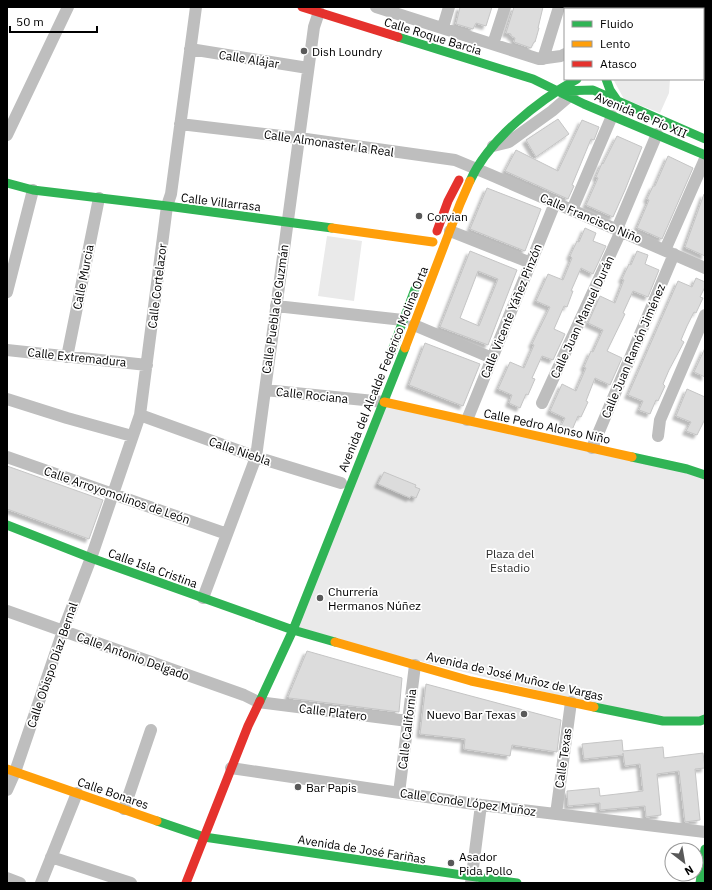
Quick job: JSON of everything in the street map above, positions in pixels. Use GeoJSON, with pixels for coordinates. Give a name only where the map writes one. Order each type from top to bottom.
{"type":"FeatureCollection","features":[{"type":"Feature","properties":{"kind":"street"},"geometry":{"type":"LineString","coordinates":[[7,135],[68,7]]}},
{"type":"Feature","properties":{"kind":"street","name":"Calle Cortelazor"},"geometry":{"type":"LineString","coordinates":[[91,558],[140,415],[167,206],[171,194],[196,7]]}},
{"type":"Feature","properties":{"kind":"street","name":"Calle Roque Barcia"},"geometry":{"type":"LineString","coordinates":[[302,7],[533,80],[544,88],[556,91],[573,89]]}},
{"type":"Feature","properties":{"kind":"street"},"geometry":{"type":"LineString","coordinates":[[376,7],[390,9],[539,59],[564,54]]}},
{"type":"Feature","properties":{"kind":"street"},"geometry":{"type":"LineString","coordinates":[[442,27],[449,7]]}},
{"type":"Feature","properties":{"kind":"street"},"geometry":{"type":"LineString","coordinates":[[493,44],[505,7]]}},
{"type":"Feature","properties":{"kind":"street"},"geometry":{"type":"LineString","coordinates":[[543,59],[559,7]]}},
{"type":"Feature","properties":{"kind":"street","name":"Calle Puebla de Guzmán"},"geometry":{"type":"LineString","coordinates":[[202,598],[256,456],[308,68],[314,27],[319,12]]}},
{"type":"Feature","properties":{"kind":"street","name":"Calle Alájar"},"geometry":{"type":"LineString","coordinates":[[190,49],[308,68]]}},
{"type":"Feature","properties":{"kind":"street"},"geometry":{"type":"LineString","coordinates":[[544,88],[559,78]]}},
{"type":"Feature","properties":{"kind":"street"},"geometry":{"type":"LineString","coordinates":[[494,146],[509,142],[536,123],[584,80]]}},
{"type":"Feature","properties":{"kind":"street"},"geometry":{"type":"LineString","coordinates":[[606,80],[610,90],[619,103]]}},
{"type":"Feature","properties":{"kind":"street","name":"Avenida del Alcalde Federico Molina Orta"},"geometry":{"type":"LineString","coordinates":[[388,361],[408,322],[450,231],[472,167],[510,128],[556,91],[573,89]]}},
{"type":"Feature","properties":{"kind":"street","name":"Avenida de Pío XII"},"geometry":{"type":"LineString","coordinates":[[573,89],[592,90],[619,103],[704,136]]}},
{"type":"Feature","properties":{"kind":"street","name":"Avenida de Pío XII"},"geometry":{"type":"LineString","coordinates":[[573,89],[612,116],[702,155]]}},
{"type":"Feature","properties":{"kind":"street","name":"Avenida del Alcalde Federico Molina Orta"},"geometry":{"type":"LineString","coordinates":[[432,245],[448,201],[472,167],[485,142],[530,99]]}},
{"type":"Feature","properties":{"kind":"street"},"geometry":{"type":"LineString","coordinates":[[572,210],[612,116]]}},
{"type":"Feature","properties":{"kind":"street","name":"Calle Almonaster la Real"},"geometry":{"type":"LineString","coordinates":[[180,124],[299,138],[455,160],[472,167]]}},
{"type":"Feature","properties":{"kind":"street","name":"Calle Juan Manuel Durán"},"geometry":{"type":"LineString","coordinates":[[542,403],[619,230],[656,134]]}},
{"type":"Feature","properties":{"kind":"street","name":"Calle Juan Ramón Jiménez"},"geometry":{"type":"LineString","coordinates":[[592,448],[669,252],[702,155],[704,136]]}},
{"type":"Feature","properties":{"kind":"street","name":"Calle Francisco Niño"},"geometry":{"type":"LineString","coordinates":[[472,167],[705,268]]}},
{"type":"Feature","properties":{"kind":"street","name":"Calle Villarrasa"},"geometry":{"type":"LineString","coordinates":[[7,183],[33,190],[287,222],[432,245]]}},
{"type":"Feature","properties":{"kind":"street"},"geometry":{"type":"LineString","coordinates":[[7,292],[33,190]]}},
{"type":"Feature","properties":{"kind":"street","name":"Calle Murcia"},"geometry":{"type":"LineString","coordinates":[[67,357],[99,198]]}},
{"type":"Feature","properties":{"kind":"street","name":"Calle Vicente Yáñez Pinzón"},"geometry":{"type":"LineString","coordinates":[[467,420],[555,203]]}},
{"type":"Feature","properties":{"kind":"street"},"geometry":{"type":"LineString","coordinates":[[450,231],[531,263]]}},
{"type":"Feature","properties":{"kind":"street","name":"Avenida del Alcalde Federico Molina Orta"},"geometry":{"type":"LineString","coordinates":[[186,883],[408,322],[418,282]]}},
{"type":"Feature","properties":{"kind":"street"},"geometry":{"type":"LineString","coordinates":[[276,306],[408,322],[492,358]]}},
{"type":"Feature","properties":{"kind":"street"},"geometry":{"type":"LineString","coordinates":[[658,436],[660,420],[705,315]]}},
{"type":"Feature","properties":{"kind":"street","name":"Calle Extremadura"},"geometry":{"type":"LineString","coordinates":[[7,350],[147,365]]}},
{"type":"Feature","properties":{"kind":"street","name":"Calle Rociana"},"geometry":{"type":"LineString","coordinates":[[265,390],[376,401]]}},
{"type":"Feature","properties":{"kind":"street"},"geometry":{"type":"LineString","coordinates":[[7,399],[132,436]]}},
{"type":"Feature","properties":{"kind":"street","name":"Calle Pedro Alonso Niño"},"geometry":{"type":"LineString","coordinates":[[376,401],[687,469],[705,475]]}},
{"type":"Feature","properties":{"kind":"street","name":"Calle Niebla"},"geometry":{"type":"LineString","coordinates":[[140,415],[256,456],[341,483]]}},
{"type":"Feature","properties":{"kind":"street","name":"Calle Arroyomolinos de León"},"geometry":{"type":"LineString","coordinates":[[7,457],[227,534]]}},
{"type":"Feature","properties":{"kind":"street","name":"Calle Isla Cristina"},"geometry":{"type":"LineString","coordinates":[[7,525],[91,558],[202,598],[288,626]]}},
{"type":"Feature","properties":{"kind":"street","name":"Calle Obispo Díaz Bernal"},"geometry":{"type":"LineString","coordinates":[[7,790],[11,770],[91,558]]}},
{"type":"Feature","properties":{"kind":"street","name":"Calle Antonio Delgado"},"geometry":{"type":"LineString","coordinates":[[7,611],[244,695],[258,702]]}},
{"type":"Feature","properties":{"kind":"street","name":"Avenida de José Muñoz de Vargas"},"geometry":{"type":"LineString","coordinates":[[288,626],[471,681],[705,729]]}},
{"type":"Feature","properties":{"kind":"street","name":"Calle California"},"geometry":{"type":"LineString","coordinates":[[399,792],[414,665]]}},
{"type":"Feature","properties":{"kind":"street","name":"Calle Platero"},"geometry":{"type":"LineString","coordinates":[[258,702],[408,721]]}},
{"type":"Feature","properties":{"kind":"street","name":"Calle Texas"},"geometry":{"type":"LineString","coordinates":[[556,814],[571,702]]}},
{"type":"Feature","properties":{"kind":"street","name":"Avenida de José Muñoz de Vargas"},"geometry":{"type":"LineString","coordinates":[[663,721],[700,721],[705,719]]}},
{"type":"Feature","properties":{"kind":"street"},"geometry":{"type":"LineString","coordinates":[[124,809],[151,730]]}},
{"type":"Feature","properties":{"kind":"street","name":"Calle Conde López Muñoz"},"geometry":{"type":"LineString","coordinates":[[231,768],[481,805],[705,832]]}},
{"type":"Feature","properties":{"kind":"street","name":"Calle Bonares"},"geometry":{"type":"LineString","coordinates":[[11,770],[204,837]]}},
{"type":"Feature","properties":{"kind":"street"},"geometry":{"type":"LineString","coordinates":[[41,883],[76,793]]}},
{"type":"Feature","properties":{"kind":"street"},"geometry":{"type":"LineString","coordinates":[[471,880],[481,805]]}},
{"type":"Feature","properties":{"kind":"street","name":"Avenida de José Fariñas"},"geometry":{"type":"LineString","coordinates":[[204,837],[471,880],[517,883]]}},
{"type":"Feature","properties":{"kind":"street"},"geometry":{"type":"LineString","coordinates":[[700,883],[705,848]]}},
{"type":"Feature","properties":{"kind":"street"},"geometry":{"type":"LineString","coordinates":[[51,857],[131,883]]}},
{"type":"Feature","properties":{"kind":"street"},"geometry":{"type":"LineString","coordinates":[[7,878],[20,883]]}},
{"type":"Feature","properties":{"kind":"green space"},"geometry":{"type":"Polygon","coordinates":[[[614,80],[670,80],[669,93],[660,113],[624,99],[614,80]]]}},
{"type":"Feature","properties":{"kind":"green space"},"geometry":{"type":"Polygon","coordinates":[[[327,236],[362,241],[354,301],[318,296],[327,236]]]}},
{"type":"Feature","properties":{"kind":"green space","name":"Plaza del Estadio"},"geometry":{"type":"Polygon","coordinates":[[[384,402],[705,475],[705,719],[663,721],[293,630],[384,402]]]}},
{"type":"Feature","properties":{"kind":"building"},"geometry":{"type":"Polygon","coordinates":[[[460,7],[492,7],[486,26],[476,23],[473,29],[456,24],[460,7]]]}},
{"type":"Feature","properties":{"kind":"building"},"geometry":{"type":"Polygon","coordinates":[[[514,7],[543,7],[535,42],[531,48],[514,42],[515,38],[511,36],[511,34],[506,33],[514,7]]]}},
{"type":"Feature","properties":{"kind":"building"},"geometry":{"type":"Polygon","coordinates":[[[558,119],[569,134],[536,157],[526,140],[558,119]]]}},
{"type":"Feature","properties":{"kind":"building"},"geometry":{"type":"Polygon","coordinates":[[[582,120],[599,127],[594,140],[591,139],[572,185],[574,186],[568,199],[505,171],[516,150],[558,171],[582,120]]]}},
{"type":"Feature","properties":{"kind":"building"},"geometry":{"type":"Polygon","coordinates":[[[617,136],[642,147],[613,217],[586,205],[598,178],[596,177],[602,163],[603,164],[617,136]]]}},
{"type":"Feature","properties":{"kind":"building"},"geometry":{"type":"Polygon","coordinates":[[[668,156],[693,168],[662,239],[637,228],[649,200],[647,199],[653,186],[655,186],[668,156]]]}},
{"type":"Feature","properties":{"kind":"building"},"geometry":{"type":"Polygon","coordinates":[[[487,188],[541,209],[525,251],[470,229],[487,188]]]}},
{"type":"Feature","properties":{"kind":"building"},"geometry":{"type":"Polygon","coordinates":[[[705,194],[705,256],[685,247],[705,194]]]}},
{"type":"Feature","properties":{"kind":"building"},"geometry":{"type":"Polygon","coordinates":[[[585,228],[596,233],[593,241],[606,246],[593,274],[581,268],[571,291],[573,291],[567,307],[564,306],[554,329],[565,334],[553,360],[542,356],[532,378],[535,379],[520,408],[509,403],[512,395],[498,389],[510,362],[524,368],[534,345],[532,344],[550,307],[536,301],[548,274],[563,280],[572,258],[570,256],[577,241],[579,242],[585,228]]]}},
{"type":"Feature","properties":{"kind":"building"},"geometry":{"type":"Polygon","coordinates":[[[470,251],[517,270],[488,345],[440,327],[470,251]],[[478,271],[460,318],[479,326],[498,279],[478,271]]]}},
{"type":"Feature","properties":{"kind":"building"},"geometry":{"type":"Polygon","coordinates":[[[637,251],[648,255],[645,264],[659,270],[648,297],[633,291],[623,313],[625,314],[607,351],[622,358],[610,385],[595,378],[586,401],[588,402],[581,417],[578,416],[572,430],[561,426],[565,418],[550,411],[562,384],[576,391],[586,368],[584,367],[591,351],[593,352],[603,330],[588,323],[600,296],[615,303],[624,280],[622,279],[629,264],[631,265],[637,251]]]}},
{"type":"Feature","properties":{"kind":"building"},"geometry":{"type":"Polygon","coordinates":[[[696,278],[705,282],[705,287],[700,297],[703,298],[696,313],[694,312],[687,326],[681,340],[684,342],[669,370],[663,384],[665,386],[658,401],[656,400],[650,414],[639,410],[643,401],[628,395],[678,281],[692,287],[696,278]]]}},
{"type":"Feature","properties":{"kind":"building"},"geometry":{"type":"Polygon","coordinates":[[[425,343],[480,364],[463,406],[409,385],[425,343]]]}},
{"type":"Feature","properties":{"kind":"building"},"geometry":{"type":"Polygon","coordinates":[[[705,348],[705,377],[694,372],[705,348]]]}},
{"type":"Feature","properties":{"kind":"building"},"geometry":{"type":"Polygon","coordinates":[[[687,389],[705,397],[705,419],[697,435],[686,431],[691,422],[676,416],[687,389]]]}},
{"type":"Feature","properties":{"kind":"building"},"geometry":{"type":"Polygon","coordinates":[[[7,466],[103,500],[89,539],[7,509],[7,466]]]}},
{"type":"Feature","properties":{"kind":"building"},"geometry":{"type":"Polygon","coordinates":[[[384,472],[416,485],[415,487],[420,489],[416,498],[411,496],[410,498],[378,484],[384,472]]]}},
{"type":"Feature","properties":{"kind":"building"},"geometry":{"type":"Polygon","coordinates":[[[307,651],[402,678],[399,712],[289,698],[288,697],[307,651]]]}},
{"type":"Feature","properties":{"kind":"building"},"geometry":{"type":"Polygon","coordinates":[[[426,684],[561,720],[557,752],[512,745],[510,756],[464,749],[465,739],[420,734],[426,684]]]}},
{"type":"Feature","properties":{"kind":"building"},"geometry":{"type":"Polygon","coordinates":[[[622,740],[623,751],[663,747],[664,758],[703,753],[705,768],[695,769],[700,820],[685,822],[679,771],[657,774],[661,815],[646,817],[645,806],[600,810],[600,803],[568,806],[567,791],[599,788],[600,796],[643,791],[640,764],[625,766],[623,753],[623,755],[584,759],[582,744],[622,740]]]}},
{"type":"Feature","properties":{"kind":"traffic: fast"},"geometry":{"type":"LineString","coordinates":[[398,37],[533,79],[584,104],[705,155]]}},
{"type":"Feature","properties":{"kind":"traffic: fast"},"geometry":{"type":"LineString","coordinates":[[470,181],[478,165],[489,150],[516,122],[546,98],[575,80]]}},
{"type":"Feature","properties":{"kind":"traffic: fast"},"geometry":{"type":"LineString","coordinates":[[606,80],[610,90],[619,103]]}},
{"type":"Feature","properties":{"kind":"traffic: fast"},"geometry":{"type":"LineString","coordinates":[[559,91],[593,90],[705,139]]}},
{"type":"Feature","properties":{"kind":"traffic: fast"},"geometry":{"type":"LineString","coordinates":[[7,183],[33,190],[332,228]]}},
{"type":"Feature","properties":{"kind":"traffic: fast"},"geometry":{"type":"LineString","coordinates":[[391,353],[415,289]]}},
{"type":"Feature","properties":{"kind":"traffic: fast"},"geometry":{"type":"LineString","coordinates":[[260,701],[293,630],[405,348]]}},
{"type":"Feature","properties":{"kind":"traffic: fast"},"geometry":{"type":"LineString","coordinates":[[632,457],[687,469],[705,475]]}},
{"type":"Feature","properties":{"kind":"traffic: fast"},"geometry":{"type":"LineString","coordinates":[[7,525],[91,558],[293,630],[335,642]]}},
{"type":"Feature","properties":{"kind":"traffic: fast"},"geometry":{"type":"LineString","coordinates":[[594,707],[663,721],[700,721],[705,719]]}},
{"type":"Feature","properties":{"kind":"traffic: fast"},"geometry":{"type":"LineString","coordinates":[[157,821],[204,837],[517,883]]}},
{"type":"Feature","properties":{"kind":"traffic: fast"},"geometry":{"type":"LineString","coordinates":[[700,883],[705,849]]}},
{"type":"Feature","properties":{"kind":"traffic: slow"},"geometry":{"type":"LineString","coordinates":[[405,348],[470,181]]}},
{"type":"Feature","properties":{"kind":"traffic: slow"},"geometry":{"type":"LineString","coordinates":[[332,228],[433,242]]}},
{"type":"Feature","properties":{"kind":"traffic: slow"},"geometry":{"type":"LineString","coordinates":[[384,402],[632,457]]}},
{"type":"Feature","properties":{"kind":"traffic: slow"},"geometry":{"type":"LineString","coordinates":[[335,642],[471,681],[594,707]]}},
{"type":"Feature","properties":{"kind":"traffic: slow"},"geometry":{"type":"LineString","coordinates":[[7,769],[157,821]]}},
{"type":"Feature","properties":{"kind":"traffic: jam"},"geometry":{"type":"LineString","coordinates":[[302,7],[398,37]]}},
{"type":"Feature","properties":{"kind":"traffic: jam"},"geometry":{"type":"LineString","coordinates":[[437,231],[448,201],[459,180]]}},
{"type":"Feature","properties":{"kind":"traffic: jam"},"geometry":{"type":"LineString","coordinates":[[186,883],[248,726],[260,701]]}},
{"type":"Feature","properties":{"kind":"place","name":"Dish Loundry"},"geometry":{"type":"Point","coordinates":[304,51]}},
{"type":"Feature","properties":{"kind":"place","name":"Corvian"},"geometry":{"type":"Point","coordinates":[419,216]}},
{"type":"Feature","properties":{"kind":"place","name":"Churrería Hermanos Núñez"},"geometry":{"type":"Point","coordinates":[320,598]}},
{"type":"Feature","properties":{"kind":"place","name":"Nuevo Bar Texas"},"geometry":{"type":"Point","coordinates":[524,714]}},
{"type":"Feature","properties":{"kind":"place","name":"Bar Papis"},"geometry":{"type":"Point","coordinates":[298,787]}},
{"type":"Feature","properties":{"kind":"place","name":"Asador Pida Pollo"},"geometry":{"type":"Point","coordinates":[451,863]}}]}
